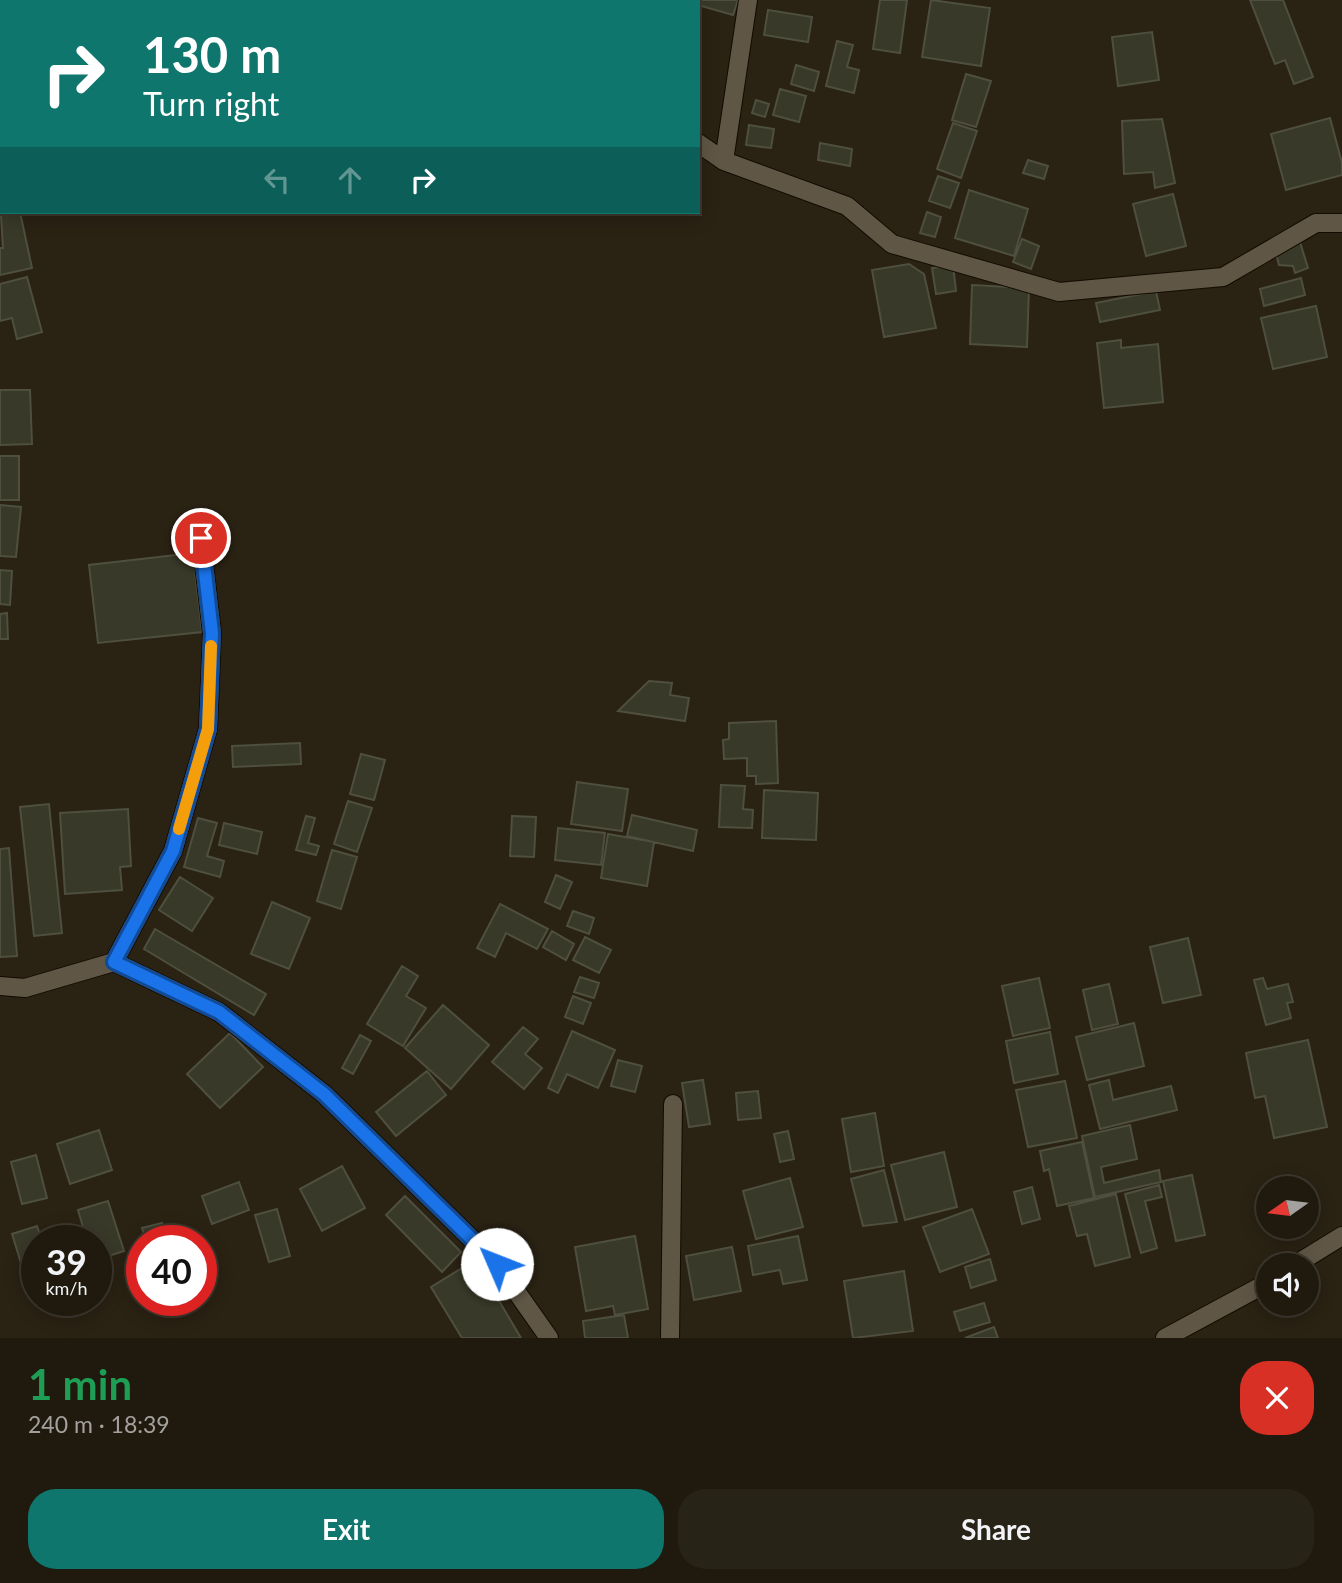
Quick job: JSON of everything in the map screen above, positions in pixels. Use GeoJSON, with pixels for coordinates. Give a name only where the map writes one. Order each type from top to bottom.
{"type":"FeatureCollection","features":[{"type":"Feature","properties":{"kind":"street"},"geometry":{"type":"LineString","coordinates":[[724,162],[748,0]]}},
{"type":"Feature","properties":{"kind":"street"},"geometry":{"type":"LineString","coordinates":[[700,144],[724,162],[847,206],[892,244],[1059,292],[1223,277],[1316,223],[1342,223]]}},
{"type":"Feature","properties":{"kind":"street"},"geometry":{"type":"LineString","coordinates":[[114,962],[173,851],[208,729],[212,633],[201,538]]}},
{"type":"Feature","properties":{"kind":"street"},"geometry":{"type":"LineString","coordinates":[[0,986],[25,988],[114,962],[219,1012],[324,1094],[497,1264],[549,1338]]}},
{"type":"Feature","properties":{"kind":"street"},"geometry":{"type":"LineString","coordinates":[[670,1338],[673,1104]]}},
{"type":"Feature","properties":{"kind":"street"},"geometry":{"type":"LineString","coordinates":[[1315,1253],[1342,1236]]}},
{"type":"Feature","properties":{"kind":"street"},"geometry":{"type":"LineString","coordinates":[[1165,1338],[1256,1289]]}},
{"type":"Feature","properties":{"kind":"building"},"geometry":{"type":"Polygon","coordinates":[[[700,0],[738,0],[733,15],[700,6],[700,0]]]}},
{"type":"Feature","properties":{"kind":"building"},"geometry":{"type":"Polygon","coordinates":[[[880,0],[907,0],[900,53],[873,49],[880,0]]]}},
{"type":"Feature","properties":{"kind":"building"},"geometry":{"type":"Polygon","coordinates":[[[931,0],[990,8],[981,66],[922,57],[931,0]]]}},
{"type":"Feature","properties":{"kind":"building"},"geometry":{"type":"Polygon","coordinates":[[[1250,0],[1283,0],[1313,77],[1294,84],[1285,60],[1275,64],[1250,0]]]}},
{"type":"Feature","properties":{"kind":"building"},"geometry":{"type":"Polygon","coordinates":[[[768,10],[812,17],[808,42],[764,35],[768,10]]]}},
{"type":"Feature","properties":{"kind":"building"},"geometry":{"type":"Polygon","coordinates":[[[1152,32],[1159,80],[1118,86],[1112,37],[1152,32]]]}},
{"type":"Feature","properties":{"kind":"building"},"geometry":{"type":"Polygon","coordinates":[[[837,41],[853,45],[847,67],[859,70],[854,93],[826,86],[837,41]]]}},
{"type":"Feature","properties":{"kind":"building"},"geometry":{"type":"Polygon","coordinates":[[[796,65],[819,72],[814,91],[791,84],[796,65]]]}},
{"type":"Feature","properties":{"kind":"building"},"geometry":{"type":"Polygon","coordinates":[[[966,74],[991,81],[976,127],[952,120],[966,74]]]}},
{"type":"Feature","properties":{"kind":"building"},"geometry":{"type":"Polygon","coordinates":[[[780,89],[806,96],[799,122],[773,115],[780,89]]]}},
{"type":"Feature","properties":{"kind":"building"},"geometry":{"type":"Polygon","coordinates":[[[756,100],[769,104],[765,117],[752,113],[756,100]]]}},
{"type":"Feature","properties":{"kind":"building"},"geometry":{"type":"Polygon","coordinates":[[[1330,118],[1342,163],[1342,175],[1286,190],[1271,134],[1330,118]]]}},
{"type":"Feature","properties":{"kind":"building"},"geometry":{"type":"Polygon","coordinates":[[[1162,119],[1175,183],[1155,188],[1153,172],[1124,174],[1122,121],[1162,119]]]}},
{"type":"Feature","properties":{"kind":"building"},"geometry":{"type":"Polygon","coordinates":[[[953,123],[977,131],[961,178],[937,169],[953,123]]]}},
{"type":"Feature","properties":{"kind":"building"},"geometry":{"type":"Polygon","coordinates":[[[749,125],[774,129],[771,148],[746,145],[749,125]]]}},
{"type":"Feature","properties":{"kind":"building"},"geometry":{"type":"Polygon","coordinates":[[[820,143],[852,149],[850,166],[818,160],[820,143]]]}},
{"type":"Feature","properties":{"kind":"building"},"geometry":{"type":"Polygon","coordinates":[[[1028,160],[1048,166],[1044,179],[1023,173],[1028,160]]]}},
{"type":"Feature","properties":{"kind":"building"},"geometry":{"type":"Polygon","coordinates":[[[938,176],[959,183],[950,208],[929,201],[938,176]]]}},
{"type":"Feature","properties":{"kind":"building"},"geometry":{"type":"Polygon","coordinates":[[[969,190],[1028,209],[1014,256],[955,238],[969,190]]]}},
{"type":"Feature","properties":{"kind":"building"},"geometry":{"type":"Polygon","coordinates":[[[1173,194],[1186,246],[1146,256],[1133,204],[1173,194]]]}},
{"type":"Feature","properties":{"kind":"building"},"geometry":{"type":"Polygon","coordinates":[[[927,212],[941,217],[935,237],[920,233],[927,212]]]}},
{"type":"Feature","properties":{"kind":"building"},"geometry":{"type":"Polygon","coordinates":[[[1,214],[20,214],[32,268],[0,275],[0,248],[3,248],[1,214]]]}},
{"type":"Feature","properties":{"kind":"building"},"geometry":{"type":"Polygon","coordinates":[[[1022,239],[1039,246],[1031,269],[1013,262],[1022,239]]]}},
{"type":"Feature","properties":{"kind":"building"},"geometry":{"type":"Polygon","coordinates":[[[1300,242],[1308,268],[1295,273],[1293,266],[1279,265],[1275,250],[1300,242]]]}},
{"type":"Feature","properties":{"kind":"building"},"geometry":{"type":"Polygon","coordinates":[[[909,264],[924,274],[936,328],[884,337],[872,270],[909,264]]]}},
{"type":"Feature","properties":{"kind":"building"},"geometry":{"type":"Polygon","coordinates":[[[953,265],[956,291],[936,294],[932,268],[953,265]]]}},
{"type":"Feature","properties":{"kind":"building"},"geometry":{"type":"Polygon","coordinates":[[[27,277],[42,332],[17,339],[12,318],[0,321],[0,284],[27,277]]]}},
{"type":"Feature","properties":{"kind":"building"},"geometry":{"type":"Polygon","coordinates":[[[1301,278],[1305,295],[1264,306],[1260,289],[1301,278]]]}},
{"type":"Feature","properties":{"kind":"building"},"geometry":{"type":"Polygon","coordinates":[[[972,285],[1029,288],[1027,347],[970,344],[972,285]]]}},
{"type":"Feature","properties":{"kind":"building"},"geometry":{"type":"Polygon","coordinates":[[[1156,291],[1160,310],[1100,322],[1096,303],[1156,291]]]}},
{"type":"Feature","properties":{"kind":"building"},"geometry":{"type":"Polygon","coordinates":[[[1316,306],[1327,357],[1273,369],[1261,318],[1316,306]]]}},
{"type":"Feature","properties":{"kind":"building"},"geometry":{"type":"Polygon","coordinates":[[[1121,340],[1121,348],[1158,344],[1163,402],[1104,408],[1097,343],[1121,340]]]}},
{"type":"Feature","properties":{"kind":"building"},"geometry":{"type":"Polygon","coordinates":[[[0,390],[30,390],[32,444],[0,445],[0,390]]]}},
{"type":"Feature","properties":{"kind":"building"},"geometry":{"type":"Polygon","coordinates":[[[0,456],[19,456],[19,500],[0,500],[0,456]]]}},
{"type":"Feature","properties":{"kind":"building"},"geometry":{"type":"Polygon","coordinates":[[[0,505],[21,507],[16,557],[0,556],[0,505]]]}},
{"type":"Feature","properties":{"kind":"building"},"geometry":{"type":"Polygon","coordinates":[[[193,553],[202,632],[98,643],[89,565],[193,553]]]}},
{"type":"Feature","properties":{"kind":"building"},"geometry":{"type":"Polygon","coordinates":[[[0,570],[12,571],[10,605],[0,604],[0,570]]]}},
{"type":"Feature","properties":{"kind":"building"},"geometry":{"type":"Polygon","coordinates":[[[7,613],[8,639],[0,639],[0,614],[7,613]]]}},
{"type":"Feature","properties":{"kind":"building"},"geometry":{"type":"Polygon","coordinates":[[[649,681],[672,683],[670,695],[689,698],[685,721],[618,711],[649,681]]]}},
{"type":"Feature","properties":{"kind":"building"},"geometry":{"type":"Polygon","coordinates":[[[776,721],[778,783],[756,784],[756,776],[747,776],[747,758],[724,759],[723,740],[729,739],[729,723],[776,721]]]}},
{"type":"Feature","properties":{"kind":"building"},"geometry":{"type":"Polygon","coordinates":[[[300,743],[301,764],[233,767],[232,746],[300,743]]]}},
{"type":"Feature","properties":{"kind":"building"},"geometry":{"type":"Polygon","coordinates":[[[361,754],[385,760],[374,800],[350,794],[361,754]]]}},
{"type":"Feature","properties":{"kind":"building"},"geometry":{"type":"Polygon","coordinates":[[[577,782],[628,789],[622,831],[571,824],[577,782]]]}},
{"type":"Feature","properties":{"kind":"building"},"geometry":{"type":"Polygon","coordinates":[[[721,785],[745,786],[743,809],[753,810],[752,828],[719,827],[721,785]]]}},
{"type":"Feature","properties":{"kind":"building"},"geometry":{"type":"Polygon","coordinates":[[[764,790],[818,793],[816,840],[762,838],[764,790]]]}},
{"type":"Feature","properties":{"kind":"building"},"geometry":{"type":"Polygon","coordinates":[[[348,801],[372,808],[357,852],[334,844],[348,801]]]}},
{"type":"Feature","properties":{"kind":"building"},"geometry":{"type":"Polygon","coordinates":[[[49,804],[62,933],[34,936],[20,807],[49,804]]]}},
{"type":"Feature","properties":{"kind":"building"},"geometry":{"type":"Polygon","coordinates":[[[128,809],[131,866],[120,867],[122,890],[65,894],[60,813],[128,809]]]}},
{"type":"Feature","properties":{"kind":"building"},"geometry":{"type":"Polygon","coordinates":[[[632,815],[697,830],[693,851],[627,836],[632,815]]]}},
{"type":"Feature","properties":{"kind":"building"},"geometry":{"type":"Polygon","coordinates":[[[306,816],[315,818],[308,843],[319,846],[316,855],[296,850],[306,816]]]}},
{"type":"Feature","properties":{"kind":"building"},"geometry":{"type":"Polygon","coordinates":[[[512,816],[536,817],[534,857],[510,856],[512,816]]]}},
{"type":"Feature","properties":{"kind":"building"},"geometry":{"type":"Polygon","coordinates":[[[198,818],[217,823],[207,856],[224,861],[220,877],[184,867],[198,818]]]}},
{"type":"Feature","properties":{"kind":"building"},"geometry":{"type":"Polygon","coordinates":[[[224,823],[262,832],[257,854],[219,845],[224,823]]]}},
{"type":"Feature","properties":{"kind":"building"},"geometry":{"type":"Polygon","coordinates":[[[558,828],[605,833],[601,865],[555,860],[558,828]]]}},
{"type":"Feature","properties":{"kind":"building"},"geometry":{"type":"Polygon","coordinates":[[[608,834],[654,842],[647,886],[601,878],[608,834]]]}},
{"type":"Feature","properties":{"kind":"building"},"geometry":{"type":"Polygon","coordinates":[[[9,848],[17,956],[0,957],[0,849],[9,848]]]}},
{"type":"Feature","properties":{"kind":"building"},"geometry":{"type":"Polygon","coordinates":[[[332,850],[357,857],[341,909],[317,901],[332,850]]]}},
{"type":"Feature","properties":{"kind":"building"},"geometry":{"type":"Polygon","coordinates":[[[556,875],[572,882],[560,909],[545,902],[556,875]]]}},
{"type":"Feature","properties":{"kind":"building"},"geometry":{"type":"Polygon","coordinates":[[[180,877],[213,898],[192,931],[159,910],[180,877]]]}},
{"type":"Feature","properties":{"kind":"building"},"geometry":{"type":"Polygon","coordinates":[[[272,902],[310,918],[289,969],[251,954],[272,902]]]}},
{"type":"Feature","properties":{"kind":"building"},"geometry":{"type":"Polygon","coordinates":[[[500,904],[548,929],[537,949],[506,933],[495,957],[477,948],[500,904]]]}},
{"type":"Feature","properties":{"kind":"building"},"geometry":{"type":"Polygon","coordinates":[[[573,911],[594,918],[589,934],[567,926],[573,911]]]}},
{"type":"Feature","properties":{"kind":"building"},"geometry":{"type":"Polygon","coordinates":[[[155,929],[266,994],[254,1015],[144,949],[155,929]]]}},
{"type":"Feature","properties":{"kind":"building"},"geometry":{"type":"Polygon","coordinates":[[[552,931],[574,944],[566,960],[543,947],[552,931]]]}},
{"type":"Feature","properties":{"kind":"building"},"geometry":{"type":"Polygon","coordinates":[[[585,937],[611,950],[599,973],[573,960],[585,937]]]}},
{"type":"Feature","properties":{"kind":"building"},"geometry":{"type":"Polygon","coordinates":[[[1188,938],[1201,995],[1163,1003],[1150,947],[1188,938]]]}},
{"type":"Feature","properties":{"kind":"building"},"geometry":{"type":"Polygon","coordinates":[[[402,966],[418,976],[406,996],[426,1008],[403,1046],[367,1024],[402,966]]]}},
{"type":"Feature","properties":{"kind":"building"},"geometry":{"type":"Polygon","coordinates":[[[580,977],[599,983],[594,998],[574,992],[580,977]]]}},
{"type":"Feature","properties":{"kind":"building"},"geometry":{"type":"Polygon","coordinates":[[[1039,978],[1050,1028],[1013,1036],[1002,986],[1039,978]]]}},
{"type":"Feature","properties":{"kind":"building"},"geometry":{"type":"Polygon","coordinates":[[[1263,978],[1267,989],[1288,984],[1293,1002],[1287,1003],[1291,1018],[1266,1025],[1254,980],[1263,978]]]}},
{"type":"Feature","properties":{"kind":"building"},"geometry":{"type":"Polygon","coordinates":[[[1109,984],[1118,1024],[1092,1030],[1083,990],[1109,984]]]}},
{"type":"Feature","properties":{"kind":"building"},"geometry":{"type":"Polygon","coordinates":[[[573,996],[591,1003],[583,1024],[565,1017],[573,996]]]}},
{"type":"Feature","properties":{"kind":"building"},"geometry":{"type":"Polygon","coordinates":[[[443,1005],[489,1045],[451,1089],[405,1048],[443,1005]]]}},
{"type":"Feature","properties":{"kind":"building"},"geometry":{"type":"Polygon","coordinates":[[[1134,1023],[1144,1066],[1087,1080],[1076,1037],[1134,1023]]]}},
{"type":"Feature","properties":{"kind":"building"},"geometry":{"type":"Polygon","coordinates":[[[523,1027],[538,1039],[525,1054],[542,1068],[524,1089],[492,1062],[523,1027]]]}},
{"type":"Feature","properties":{"kind":"building"},"geometry":{"type":"Polygon","coordinates":[[[572,1031],[615,1050],[598,1088],[567,1074],[558,1093],[548,1088],[572,1031]]]}},
{"type":"Feature","properties":{"kind":"building"},"geometry":{"type":"Polygon","coordinates":[[[1050,1032],[1058,1074],[1014,1083],[1006,1041],[1050,1032]]]}},
{"type":"Feature","properties":{"kind":"building"},"geometry":{"type":"Polygon","coordinates":[[[230,1033],[263,1067],[220,1108],[187,1074],[230,1033]]]}},
{"type":"Feature","properties":{"kind":"building"},"geometry":{"type":"Polygon","coordinates":[[[360,1035],[371,1041],[353,1074],[342,1068],[360,1035]]]}},
{"type":"Feature","properties":{"kind":"building"},"geometry":{"type":"Polygon","coordinates":[[[1308,1040],[1327,1127],[1274,1138],[1265,1096],[1255,1098],[1246,1053],[1308,1040]]]}},
{"type":"Feature","properties":{"kind":"building"},"geometry":{"type":"Polygon","coordinates":[[[618,1060],[642,1066],[635,1092],[611,1086],[618,1060]]]}},
{"type":"Feature","properties":{"kind":"building"},"geometry":{"type":"Polygon","coordinates":[[[427,1071],[446,1095],[396,1136],[376,1112],[427,1071]]]}},
{"type":"Feature","properties":{"kind":"building"},"geometry":{"type":"Polygon","coordinates":[[[703,1080],[710,1124],[689,1127],[682,1083],[703,1080]]]}},
{"type":"Feature","properties":{"kind":"building"},"geometry":{"type":"Polygon","coordinates":[[[1109,1080],[1113,1100],[1171,1086],[1177,1110],[1100,1129],[1089,1085],[1109,1080]]]}},
{"type":"Feature","properties":{"kind":"building"},"geometry":{"type":"Polygon","coordinates":[[[1065,1081],[1077,1138],[1028,1147],[1016,1090],[1065,1081]]]}},
{"type":"Feature","properties":{"kind":"building"},"geometry":{"type":"Polygon","coordinates":[[[758,1091],[761,1118],[738,1120],[736,1093],[758,1091]]]}},
{"type":"Feature","properties":{"kind":"building"},"geometry":{"type":"Polygon","coordinates":[[[875,1113],[884,1166],[851,1172],[842,1119],[875,1113]]]}},
{"type":"Feature","properties":{"kind":"building"},"geometry":{"type":"Polygon","coordinates":[[[1130,1125],[1137,1159],[1101,1167],[1104,1183],[1159,1170],[1161,1182],[1095,1197],[1082,1136],[1130,1125]]]}},
{"type":"Feature","properties":{"kind":"building"},"geometry":{"type":"Polygon","coordinates":[[[99,1130],[112,1170],[70,1184],[57,1144],[99,1130]]]}},
{"type":"Feature","properties":{"kind":"building"},"geometry":{"type":"Polygon","coordinates":[[[788,1131],[794,1159],[780,1162],[774,1134],[788,1131]]]}},
{"type":"Feature","properties":{"kind":"building"},"geometry":{"type":"Polygon","coordinates":[[[1082,1142],[1094,1198],[1057,1206],[1049,1169],[1044,1171],[1040,1151],[1082,1142]]]}},
{"type":"Feature","properties":{"kind":"building"},"geometry":{"type":"Polygon","coordinates":[[[944,1152],[957,1207],[905,1220],[891,1165],[944,1152]]]}},
{"type":"Feature","properties":{"kind":"building"},"geometry":{"type":"Polygon","coordinates":[[[36,1155],[47,1198],[22,1204],[11,1162],[36,1155]]]}},
{"type":"Feature","properties":{"kind":"building"},"geometry":{"type":"Polygon","coordinates":[[[342,1166],[365,1208],[322,1231],[300,1189],[342,1166]]]}},
{"type":"Feature","properties":{"kind":"building"},"geometry":{"type":"Polygon","coordinates":[[[884,1170],[897,1222],[863,1226],[851,1179],[884,1170]]]}},
{"type":"Feature","properties":{"kind":"building"},"geometry":{"type":"Polygon","coordinates":[[[1192,1175],[1205,1235],[1176,1241],[1163,1181],[1192,1175]]]}},
{"type":"Feature","properties":{"kind":"building"},"geometry":{"type":"Polygon","coordinates":[[[790,1178],[803,1227],[756,1239],[743,1191],[790,1178]]]}},
{"type":"Feature","properties":{"kind":"building"},"geometry":{"type":"Polygon","coordinates":[[[239,1182],[249,1210],[212,1224],[202,1196],[239,1182]]]}},
{"type":"Feature","properties":{"kind":"building"},"geometry":{"type":"Polygon","coordinates":[[[1159,1185],[1162,1197],[1145,1201],[1157,1248],[1141,1253],[1125,1194],[1159,1185]]]}},
{"type":"Feature","properties":{"kind":"building"},"geometry":{"type":"Polygon","coordinates":[[[1032,1187],[1040,1219],[1022,1224],[1014,1192],[1032,1187]]]}},
{"type":"Feature","properties":{"kind":"building"},"geometry":{"type":"Polygon","coordinates":[[[1116,1194],[1130,1257],[1095,1266],[1087,1234],[1077,1236],[1069,1206],[1116,1194]]]}},
{"type":"Feature","properties":{"kind":"building"},"geometry":{"type":"Polygon","coordinates":[[[405,1196],[461,1252],[442,1272],[386,1215],[405,1196]]]}},
{"type":"Feature","properties":{"kind":"building"},"geometry":{"type":"Polygon","coordinates":[[[108,1201],[124,1251],[112,1255],[112,1225],[82,1225],[78,1210],[108,1201]]]}},
{"type":"Feature","properties":{"kind":"building"},"geometry":{"type":"Polygon","coordinates":[[[277,1209],[290,1256],[269,1262],[255,1215],[277,1209]]]}},
{"type":"Feature","properties":{"kind":"building"},"geometry":{"type":"Polygon","coordinates":[[[972,1209],[989,1254],[940,1272],[923,1227],[972,1209]]]}},
{"type":"Feature","properties":{"kind":"building"},"geometry":{"type":"Polygon","coordinates":[[[21,1231],[21,1263],[12,1234],[21,1231]]]}},
{"type":"Feature","properties":{"kind":"building"},"geometry":{"type":"Polygon","coordinates":[[[635,1236],[648,1309],[615,1315],[613,1306],[586,1311],[575,1247],[635,1236]]]}},
{"type":"Feature","properties":{"kind":"building"},"geometry":{"type":"Polygon","coordinates":[[[798,1236],[807,1280],[783,1284],[780,1270],[753,1275],[748,1246],[798,1236]]]}},
{"type":"Feature","properties":{"kind":"building"},"geometry":{"type":"Polygon","coordinates":[[[732,1247],[741,1291],[694,1300],[686,1256],[732,1247]]]}},
{"type":"Feature","properties":{"kind":"building"},"geometry":{"type":"Polygon","coordinates":[[[990,1259],[996,1280],[971,1288],[965,1267],[990,1259]]]}},
{"type":"Feature","properties":{"kind":"building"},"geometry":{"type":"Polygon","coordinates":[[[475,1260],[521,1338],[462,1338],[431,1287],[475,1260]]]}},
{"type":"Feature","properties":{"kind":"building"},"geometry":{"type":"Polygon","coordinates":[[[904,1271],[913,1331],[853,1338],[844,1281],[904,1271]]]}},
{"type":"Feature","properties":{"kind":"building"},"geometry":{"type":"Polygon","coordinates":[[[984,1303],[990,1322],[960,1331],[954,1312],[984,1303]]]}},
{"type":"Feature","properties":{"kind":"building"},"geometry":{"type":"Polygon","coordinates":[[[624,1315],[628,1338],[585,1338],[583,1321],[624,1315]]]}},
{"type":"Feature","properties":{"kind":"building"},"geometry":{"type":"Polygon","coordinates":[[[994,1327],[998,1338],[965,1338],[994,1327]]]}},
{"type":"Feature","properties":{"kind":"slow traffic"},"geometry":{"type":"LineString","coordinates":[[179,829],[208,729],[211,646]]}},
{"type":"Feature","properties":{"kind":"route"},"geometry":{"type":"LineString","coordinates":[[201,538],[212,633],[208,729],[173,851],[114,962],[219,1012],[324,1094],[497,1264]]}}]}
